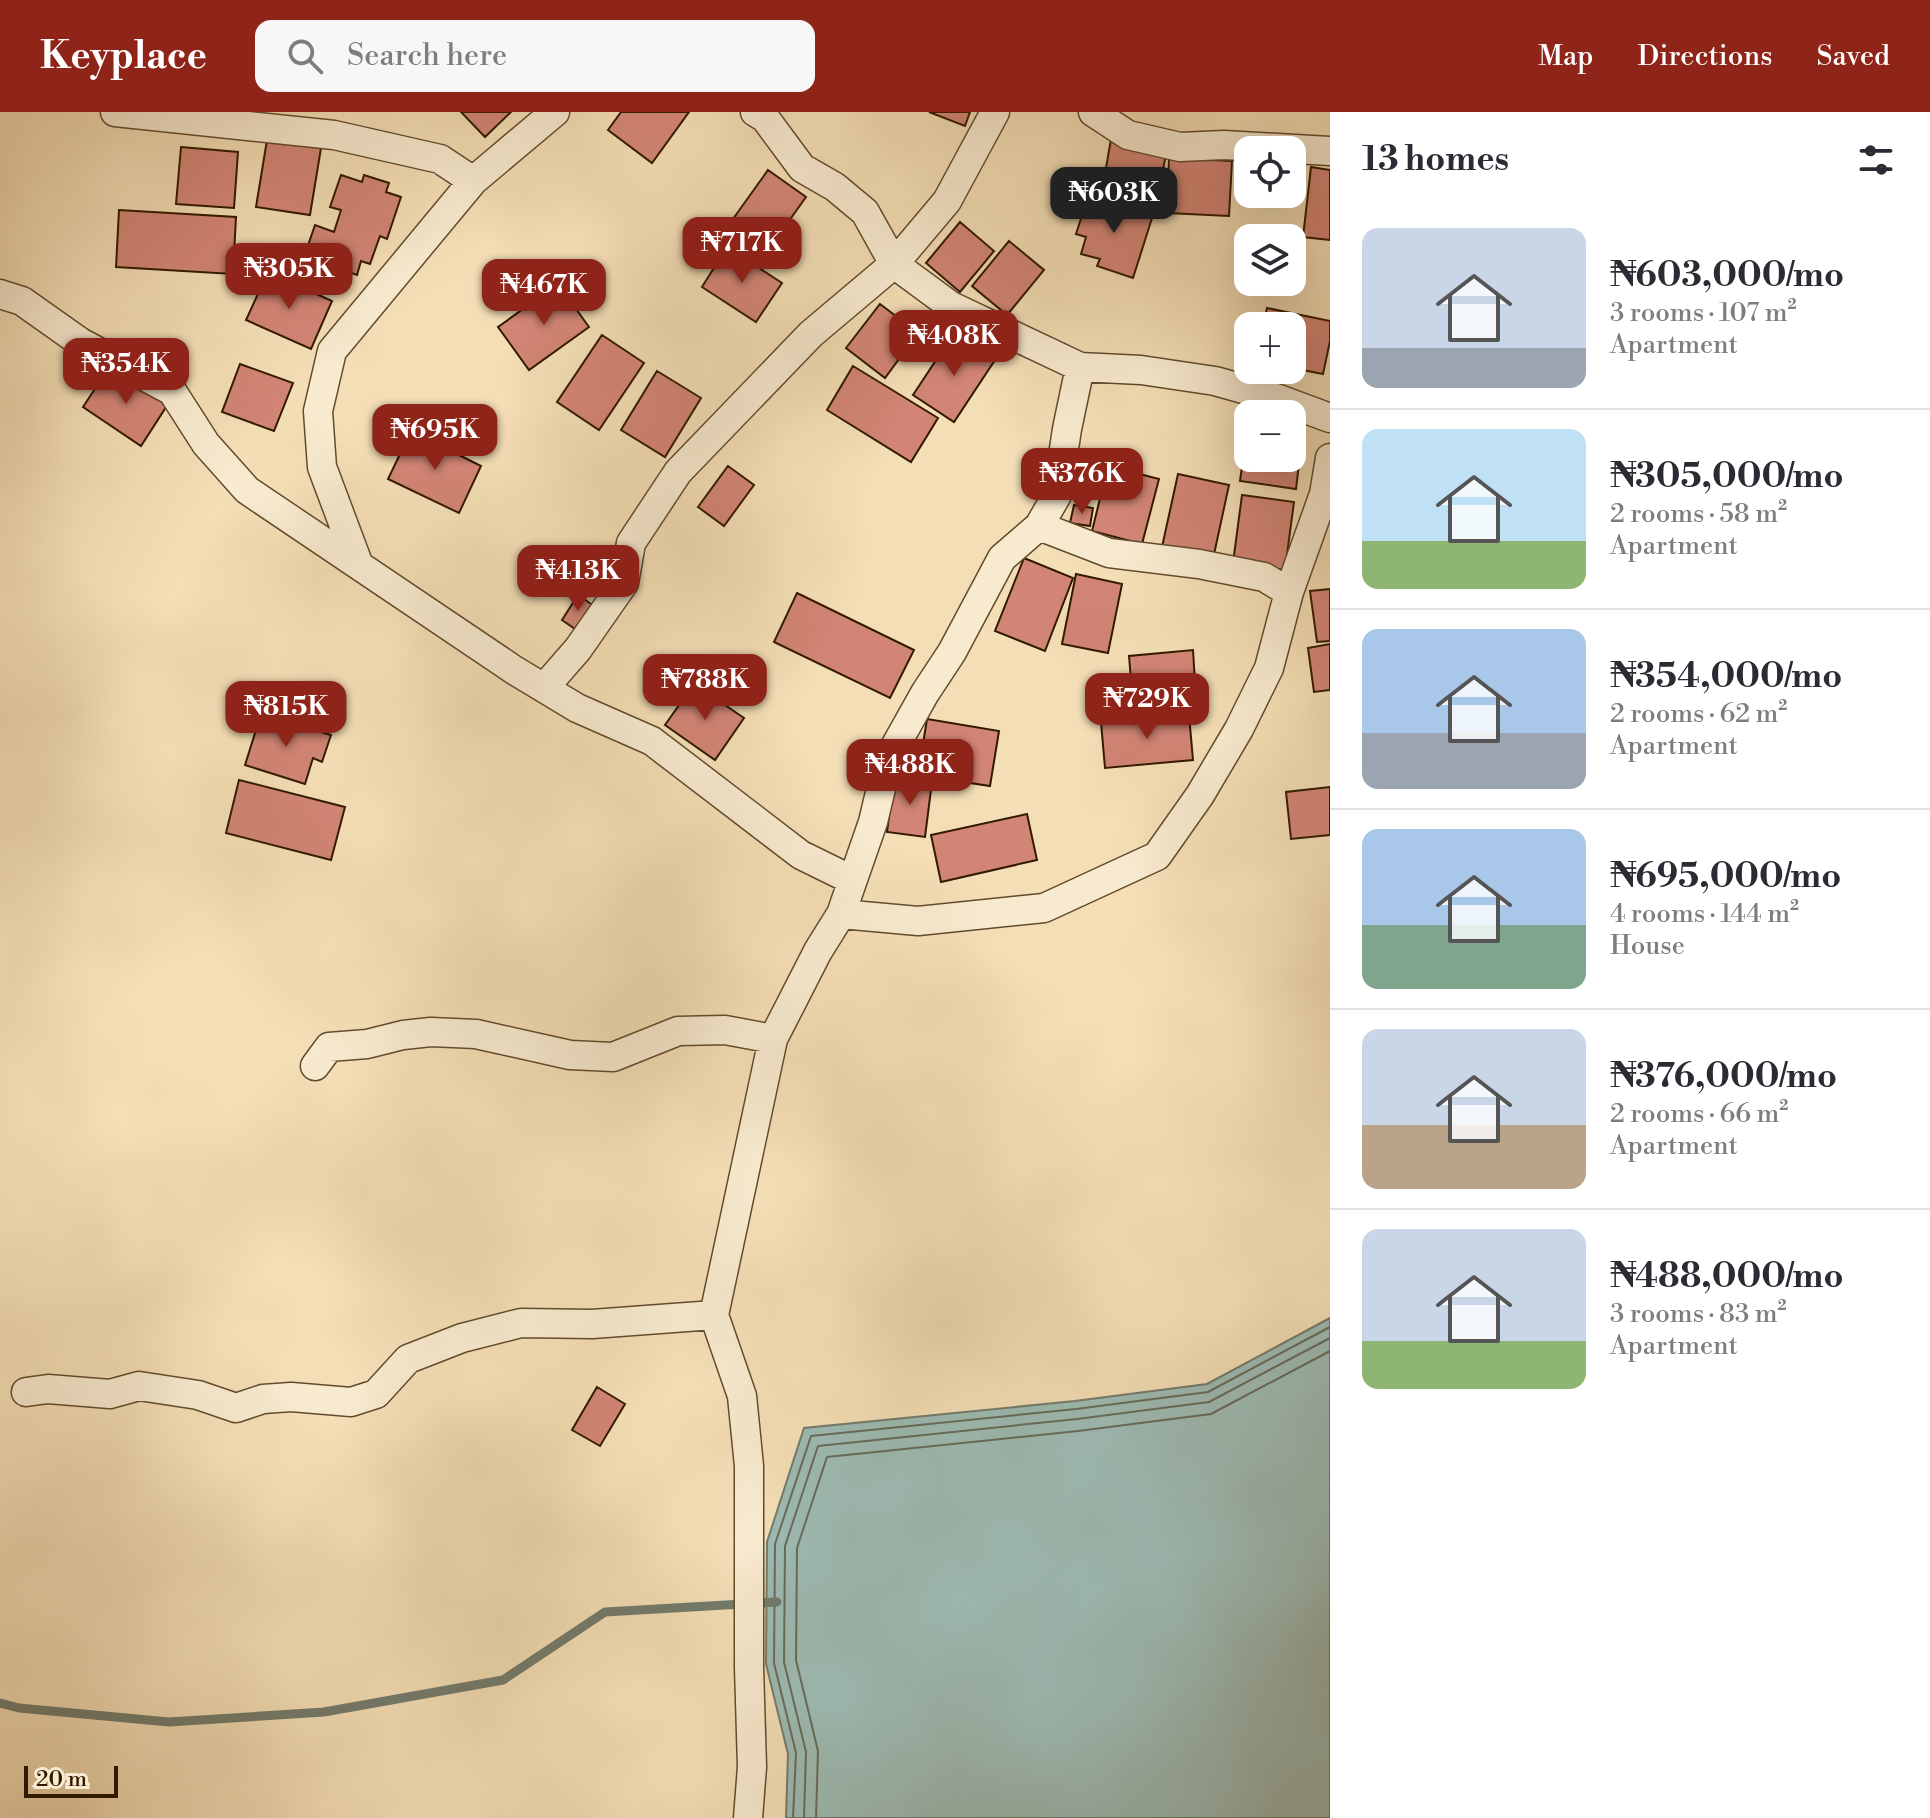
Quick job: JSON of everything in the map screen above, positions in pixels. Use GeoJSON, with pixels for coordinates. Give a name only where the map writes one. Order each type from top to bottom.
{"type":"FeatureCollection","features":[{"type":"Feature","properties":{"kind":"street"},"geometry":{"type":"LineString","coordinates":[[115,112],[334,135],[440,159],[473,181]]}},
{"type":"Feature","properties":{"kind":"street"},"geometry":{"type":"LineString","coordinates":[[358,563],[322,467],[318,411],[332,351],[473,181],[555,112]]}},
{"type":"Feature","properties":{"kind":"street"},"geometry":{"type":"LineString","coordinates":[[755,112],[765,118],[802,168],[835,187],[865,212],[894,264],[951,306],[1080,367],[1141,370],[1215,381],[1276,398],[1330,418]]}},
{"type":"Feature","properties":{"kind":"street"},"geometry":{"type":"LineString","coordinates":[[544,688],[578,649],[624,583],[631,543],[678,472],[811,334],[894,264],[947,201],[995,112]]}},
{"type":"Feature","properties":{"kind":"street"},"geometry":{"type":"LineString","coordinates":[[1093,112],[1128,135],[1180,147],[1279,146],[1330,151]]}},
{"type":"Feature","properties":{"kind":"street"},"geometry":{"type":"LineString","coordinates":[[0,294],[22,301],[80,342],[172,391],[206,444],[247,490],[544,688],[577,708],[652,741],[801,855],[852,880]]}},
{"type":"Feature","properties":{"kind":"street"},"geometry":{"type":"LineString","coordinates":[[748,1818],[752,1767],[749,1466],[742,1396],[714,1315],[773,1039],[818,951],[841,914],[873,822],[888,759],[952,652],[1002,558],[1039,526],[1057,495],[1080,367]]}},
{"type":"Feature","properties":{"kind":"street"},"geometry":{"type":"LineString","coordinates":[[841,914],[918,921],[1044,908],[1157,856],[1200,795],[1239,729],[1269,668],[1289,592],[1318,545],[1330,458]]}},
{"type":"Feature","properties":{"kind":"street"},"geometry":{"type":"LineString","coordinates":[[1039,526],[1109,553],[1199,564],[1264,577],[1289,592]]}},
{"type":"Feature","properties":{"kind":"street"},"geometry":{"type":"LineString","coordinates":[[315,1066],[329,1047],[367,1044],[431,1032],[476,1034],[570,1055],[613,1057],[678,1031],[725,1030],[773,1039]]}},
{"type":"Feature","properties":{"kind":"street"},"geometry":{"type":"LineString","coordinates":[[26,1392],[48,1389],[110,1394],[139,1386],[198,1395],[236,1408],[263,1399],[291,1397],[351,1402],[376,1394],[408,1359],[462,1338],[521,1323],[592,1324],[714,1315]]}},
{"type":"Feature","properties":{"kind":"water"},"geometry":{"type":"Polygon","coordinates":[[[1330,1318],[1330,1818],[786,1818],[788,1754],[766,1664],[767,1542],[804,1428],[1075,1401],[1207,1384],[1330,1318]]]}},
{"type":"Feature","properties":{"kind":"building"},"geometry":{"type":"Polygon","coordinates":[[[461,112],[511,112],[485,137],[461,112]]]}},
{"type":"Feature","properties":{"kind":"building"},"geometry":{"type":"Polygon","coordinates":[[[621,112],[689,112],[652,163],[608,130],[621,112]]]}},
{"type":"Feature","properties":{"kind":"building"},"geometry":{"type":"Polygon","coordinates":[[[929,112],[970,112],[965,126],[929,112]]]}},
{"type":"Feature","properties":{"kind":"building"},"geometry":{"type":"Polygon","coordinates":[[[1111,139],[1167,149],[1156,207],[1101,197],[1111,139]]]}},
{"type":"Feature","properties":{"kind":"building"},"geometry":{"type":"Polygon","coordinates":[[[267,140],[321,148],[310,215],[256,207],[267,140]]]}},
{"type":"Feature","properties":{"kind":"building"},"geometry":{"type":"Polygon","coordinates":[[[181,147],[238,152],[234,208],[176,204],[181,147]]]}},
{"type":"Feature","properties":{"kind":"building"},"geometry":{"type":"Polygon","coordinates":[[[1169,158],[1232,161],[1229,216],[1167,213],[1169,158]]]}},
{"type":"Feature","properties":{"kind":"building"},"geometry":{"type":"Polygon","coordinates":[[[1311,167],[1330,170],[1330,240],[1306,237],[1304,224],[1311,167]]]}},
{"type":"Feature","properties":{"kind":"building"},"geometry":{"type":"Polygon","coordinates":[[[768,170],[806,197],[771,246],[733,219],[768,170]]]}},
{"type":"Feature","properties":{"kind":"building"},"geometry":{"type":"Polygon","coordinates":[[[341,175],[362,182],[364,175],[389,183],[386,192],[401,197],[387,239],[380,236],[370,264],[361,261],[357,275],[304,257],[315,225],[334,232],[341,210],[330,207],[341,175]]]}},
{"type":"Feature","properties":{"kind":"building"},"geometry":{"type":"Polygon","coordinates":[[[1098,197],[1153,215],[1133,278],[1097,266],[1100,259],[1081,254],[1086,237],[1076,234],[1085,206],[1094,209],[1098,197]]]}},
{"type":"Feature","properties":{"kind":"building"},"geometry":{"type":"Polygon","coordinates":[[[119,210],[236,217],[233,274],[116,267],[119,210]]]}},
{"type":"Feature","properties":{"kind":"building"},"geometry":{"type":"Polygon","coordinates":[[[960,222],[994,251],[960,292],[926,263],[960,222]]]}},
{"type":"Feature","properties":{"kind":"building"},"geometry":{"type":"Polygon","coordinates":[[[1009,241],[1044,270],[1007,315],[972,286],[1009,241]]]}},
{"type":"Feature","properties":{"kind":"building"},"geometry":{"type":"Polygon","coordinates":[[[727,247],[782,283],[756,322],[702,287],[727,247]]]}},
{"type":"Feature","properties":{"kind":"building"},"geometry":{"type":"Polygon","coordinates":[[[268,272],[332,301],[311,349],[246,320],[268,272]]]}},
{"type":"Feature","properties":{"kind":"building"},"geometry":{"type":"Polygon","coordinates":[[[558,284],[589,327],[529,370],[498,327],[558,284]]]}},
{"type":"Feature","properties":{"kind":"building"},"geometry":{"type":"Polygon","coordinates":[[[880,304],[918,333],[885,378],[846,348],[880,304]]]}},
{"type":"Feature","properties":{"kind":"building"},"geometry":{"type":"Polygon","coordinates":[[[1267,308],[1286,312],[1266,312],[1267,308]]]}},
{"type":"Feature","properties":{"kind":"building"},"geometry":{"type":"Polygon","coordinates":[[[1306,316],[1330,321],[1330,341],[1323,374],[1306,371],[1306,316]]]}},
{"type":"Feature","properties":{"kind":"building"},"geometry":{"type":"Polygon","coordinates":[[[954,333],[995,360],[954,422],[913,395],[954,333]]]}},
{"type":"Feature","properties":{"kind":"building"},"geometry":{"type":"Polygon","coordinates":[[[602,335],[644,363],[599,430],[557,402],[602,335]]]}},
{"type":"Feature","properties":{"kind":"building"},"geometry":{"type":"Polygon","coordinates":[[[240,364],[293,383],[274,431],[222,412],[240,364]]]}},
{"type":"Feature","properties":{"kind":"building"},"geometry":{"type":"Polygon","coordinates":[[[110,366],[168,404],[141,446],[83,407],[110,366]]]}},
{"type":"Feature","properties":{"kind":"building"},"geometry":{"type":"Polygon","coordinates":[[[853,366],[938,418],[911,462],[827,410],[853,366]]]}},
{"type":"Feature","properties":{"kind":"building"},"geometry":{"type":"Polygon","coordinates":[[[657,371],[701,398],[665,457],[621,430],[657,371]]]}},
{"type":"Feature","properties":{"kind":"building"},"geometry":{"type":"Polygon","coordinates":[[[411,431],[481,466],[459,513],[388,479],[411,431]]]}},
{"type":"Feature","properties":{"kind":"building"},"geometry":{"type":"Polygon","coordinates":[[[728,466],[754,485],[724,526],[698,507],[728,466]]]}},
{"type":"Feature","properties":{"kind":"building"},"geometry":{"type":"Polygon","coordinates":[[[1108,466],[1159,479],[1142,544],[1092,531],[1108,466]]]}},
{"type":"Feature","properties":{"kind":"building"},"geometry":{"type":"Polygon","coordinates":[[[1241,472],[1298,472],[1296,489],[1240,481],[1241,472]]]}},
{"type":"Feature","properties":{"kind":"building"},"geometry":{"type":"Polygon","coordinates":[[[1178,474],[1229,485],[1213,559],[1162,547],[1178,474]]]}},
{"type":"Feature","properties":{"kind":"building"},"geometry":{"type":"Polygon","coordinates":[[[1242,495],[1294,502],[1285,570],[1233,563],[1242,495]]]}},
{"type":"Feature","properties":{"kind":"building"},"geometry":{"type":"Polygon","coordinates":[[[1074,505],[1093,508],[1090,526],[1070,523],[1074,505]]]}},
{"type":"Feature","properties":{"kind":"building"},"geometry":{"type":"Polygon","coordinates":[[[1024,558],[1073,578],[1045,651],[995,631],[1024,558]]]}},
{"type":"Feature","properties":{"kind":"building"},"geometry":{"type":"Polygon","coordinates":[[[1076,574],[1122,584],[1108,653],[1062,644],[1076,574]]]}},
{"type":"Feature","properties":{"kind":"building"},"geometry":{"type":"Polygon","coordinates":[[[1330,589],[1330,641],[1317,642],[1310,591],[1330,589]]]}},
{"type":"Feature","properties":{"kind":"building"},"geometry":{"type":"Polygon","coordinates":[[[797,593],[914,650],[890,698],[774,642],[797,593]]]}},
{"type":"Feature","properties":{"kind":"building"},"geometry":{"type":"Polygon","coordinates":[[[578,595],[594,606],[578,631],[562,620],[578,595]]]}},
{"type":"Feature","properties":{"kind":"building"},"geometry":{"type":"Polygon","coordinates":[[[1330,644],[1330,690],[1314,692],[1308,648],[1330,644]]]}},
{"type":"Feature","properties":{"kind":"building"},"geometry":{"type":"Polygon","coordinates":[[[1193,650],[1196,699],[1133,704],[1129,656],[1193,650]]]}},
{"type":"Feature","properties":{"kind":"building"},"geometry":{"type":"Polygon","coordinates":[[[694,684],[744,718],[715,760],[665,725],[694,684]]]}},
{"type":"Feature","properties":{"kind":"building"},"geometry":{"type":"Polygon","coordinates":[[[261,714],[331,735],[322,762],[313,758],[305,784],[245,765],[261,714]]]}},
{"type":"Feature","properties":{"kind":"building"},"geometry":{"type":"Polygon","coordinates":[[[1189,715],[1193,760],[1105,768],[1101,722],[1189,715]]]}},
{"type":"Feature","properties":{"kind":"building"},"geometry":{"type":"Polygon","coordinates":[[[927,719],[999,731],[990,786],[918,775],[927,719]]]}},
{"type":"Feature","properties":{"kind":"building"},"geometry":{"type":"Polygon","coordinates":[[[894,777],[932,782],[925,837],[887,832],[894,777]]]}},
{"type":"Feature","properties":{"kind":"building"},"geometry":{"type":"Polygon","coordinates":[[[239,780],[345,807],[331,860],[226,833],[239,780]]]}},
{"type":"Feature","properties":{"kind":"building"},"geometry":{"type":"Polygon","coordinates":[[[1330,787],[1330,835],[1291,839],[1286,792],[1330,787]]]}},
{"type":"Feature","properties":{"kind":"building"},"geometry":{"type":"Polygon","coordinates":[[[1027,814],[1037,860],[941,882],[931,835],[1027,814]]]}},
{"type":"Feature","properties":{"kind":"building"},"geometry":{"type":"Polygon","coordinates":[[[597,1387],[625,1404],[600,1446],[572,1430],[597,1387]]]}},
{"type":"Feature","properties":{"kind":"waterway"},"geometry":{"type":"LineString","coordinates":[[0,1703],[19,1708],[169,1722],[324,1712],[503,1680],[605,1612],[777,1602]]}}]}
